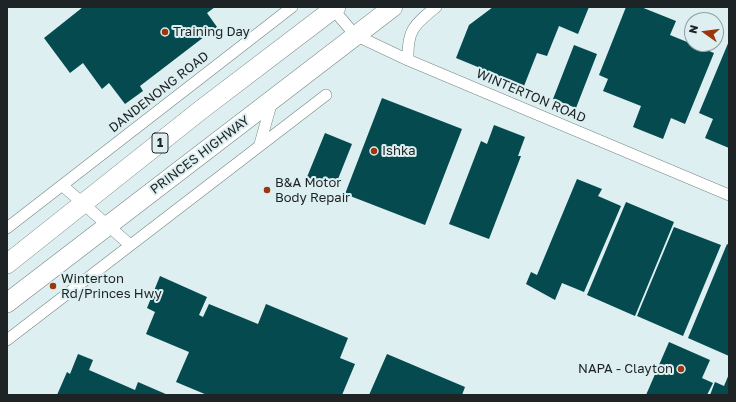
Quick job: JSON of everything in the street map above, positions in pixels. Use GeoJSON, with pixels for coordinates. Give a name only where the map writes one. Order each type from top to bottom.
{"type":"FeatureCollection","features":[{"type":"Feature","properties":{"kind":"highway","name":"PRINCES HIGHWAY"},"geometry":{"type":"LineString","coordinates":[[7,303],[393,7]]}},
{"type":"Feature","properties":{"kind":"highway","name":"1"},"geometry":{"type":"LineString","coordinates":[[7,264],[202,109],[335,8]]}},
{"type":"Feature","properties":{"kind":"street","name":"DANDENONG ROAD"},"geometry":{"type":"LineString","coordinates":[[9,222],[64,186],[133,130],[292,7]]}},
{"type":"Feature","properties":{"kind":"street"},"geometry":{"type":"LineString","coordinates":[[408,60],[407,45],[412,28],[436,7]]}},
{"type":"Feature","properties":{"kind":"street","name":"WINTERTON ROAD"},"geometry":{"type":"LineString","coordinates":[[335,8],[355,35],[408,60],[729,194]]}},
{"type":"Feature","properties":{"kind":"street"},"geometry":{"type":"LineString","coordinates":[[7,340],[129,244],[326,95]]}},
{"type":"Feature","properties":{"kind":"street"},"geometry":{"type":"LineString","coordinates":[[260,144],[272,101]]}},
{"type":"Feature","properties":{"kind":"street"},"geometry":{"type":"LineString","coordinates":[[64,186],[129,244]]}},
{"type":"Feature","properties":{"kind":"building"},"geometry":{"type":"Polygon","coordinates":[[[83,7],[215,7],[207,13],[217,27],[140,86],[143,91],[125,104],[109,83],[102,89],[83,63],[70,73],[44,38],[83,7]]]}},
{"type":"Feature","properties":{"kind":"building"},"geometry":{"type":"Polygon","coordinates":[[[493,7],[589,7],[578,34],[559,26],[547,56],[537,53],[524,86],[456,58],[469,25],[493,7]]]}},
{"type":"Feature","properties":{"kind":"building"},"geometry":{"type":"Polygon","coordinates":[[[626,7],[641,7],[676,21],[670,35],[684,41],[684,52],[714,53],[685,124],[671,118],[663,139],[633,127],[641,106],[603,91],[608,79],[599,75],[626,7]]]}},
{"type":"Feature","properties":{"kind":"building"},"geometry":{"type":"Polygon","coordinates":[[[729,41],[729,148],[705,138],[713,119],[699,113],[729,41]]]}},
{"type":"Feature","properties":{"kind":"building"},"geometry":{"type":"Polygon","coordinates":[[[574,45],[597,54],[576,108],[553,99],[574,45]]]}},
{"type":"Feature","properties":{"kind":"building"},"geometry":{"type":"Polygon","coordinates":[[[382,98],[462,129],[425,225],[345,194],[382,98]]]}},
{"type":"Feature","properties":{"kind":"building"},"geometry":{"type":"Polygon","coordinates":[[[494,125],[525,137],[518,156],[521,156],[489,239],[449,224],[481,141],[487,144],[494,125]]]}},
{"type":"Feature","properties":{"kind":"building"},"geometry":{"type":"Polygon","coordinates":[[[325,133],[352,144],[334,189],[307,177],[325,133]]]}},
{"type":"Feature","properties":{"kind":"building"},"geometry":{"type":"Polygon","coordinates":[[[577,179],[602,189],[598,196],[621,206],[584,292],[562,283],[555,300],[526,284],[531,272],[537,275],[577,179]]]}},
{"type":"Feature","properties":{"kind":"building"},"geometry":{"type":"Polygon","coordinates":[[[626,202],[674,222],[635,316],[587,295],[626,202]]]}},
{"type":"Feature","properties":{"kind":"building"},"geometry":{"type":"Polygon","coordinates":[[[674,227],[721,245],[683,336],[637,316],[674,227]]]}},
{"type":"Feature","properties":{"kind":"building"},"geometry":{"type":"Polygon","coordinates":[[[727,244],[729,245],[729,356],[688,338],[727,244]]]}},
{"type":"Feature","properties":{"kind":"building"},"geometry":{"type":"Polygon","coordinates":[[[160,276],[207,297],[199,315],[203,317],[209,304],[258,324],[266,304],[348,338],[340,358],[355,364],[342,395],[207,395],[176,382],[189,352],[146,334],[155,312],[147,308],[160,276]]]}},
{"type":"Feature","properties":{"kind":"building","name":"NAPA - Clayton"},"geometry":{"type":"Polygon","coordinates":[[[669,342],[710,360],[702,378],[713,383],[707,395],[646,395],[669,342]]]}},
{"type":"Feature","properties":{"kind":"building"},"geometry":{"type":"Polygon","coordinates":[[[78,354],[93,360],[89,370],[135,390],[138,382],[168,395],[57,395],[67,372],[70,374],[78,354]]]}},
{"type":"Feature","properties":{"kind":"building"},"geometry":{"type":"Polygon","coordinates":[[[387,354],[465,387],[462,395],[369,395],[387,354]]]}},
{"type":"Feature","properties":{"kind":"building"},"geometry":{"type":"Polygon","coordinates":[[[729,374],[729,395],[710,395],[715,382],[724,386],[729,374]]]}},
{"type":"Feature","properties":{"kind":"place","name":"Training Day"},"geometry":{"type":"Point","coordinates":[165,32]}},
{"type":"Feature","properties":{"kind":"place","name":"Ishka"},"geometry":{"type":"Point","coordinates":[374,151]}},
{"type":"Feature","properties":{"kind":"place","name":"B&A Motor Body Repair"},"geometry":{"type":"Point","coordinates":[267,190]}},
{"type":"Feature","properties":{"kind":"place","name":"Winterton Rd/Princes Hwy"},"geometry":{"type":"Point","coordinates":[53,286]}},
{"type":"Feature","properties":{"kind":"place","name":"NAPA - Clayton"},"geometry":{"type":"Point","coordinates":[681,369]}}]}
